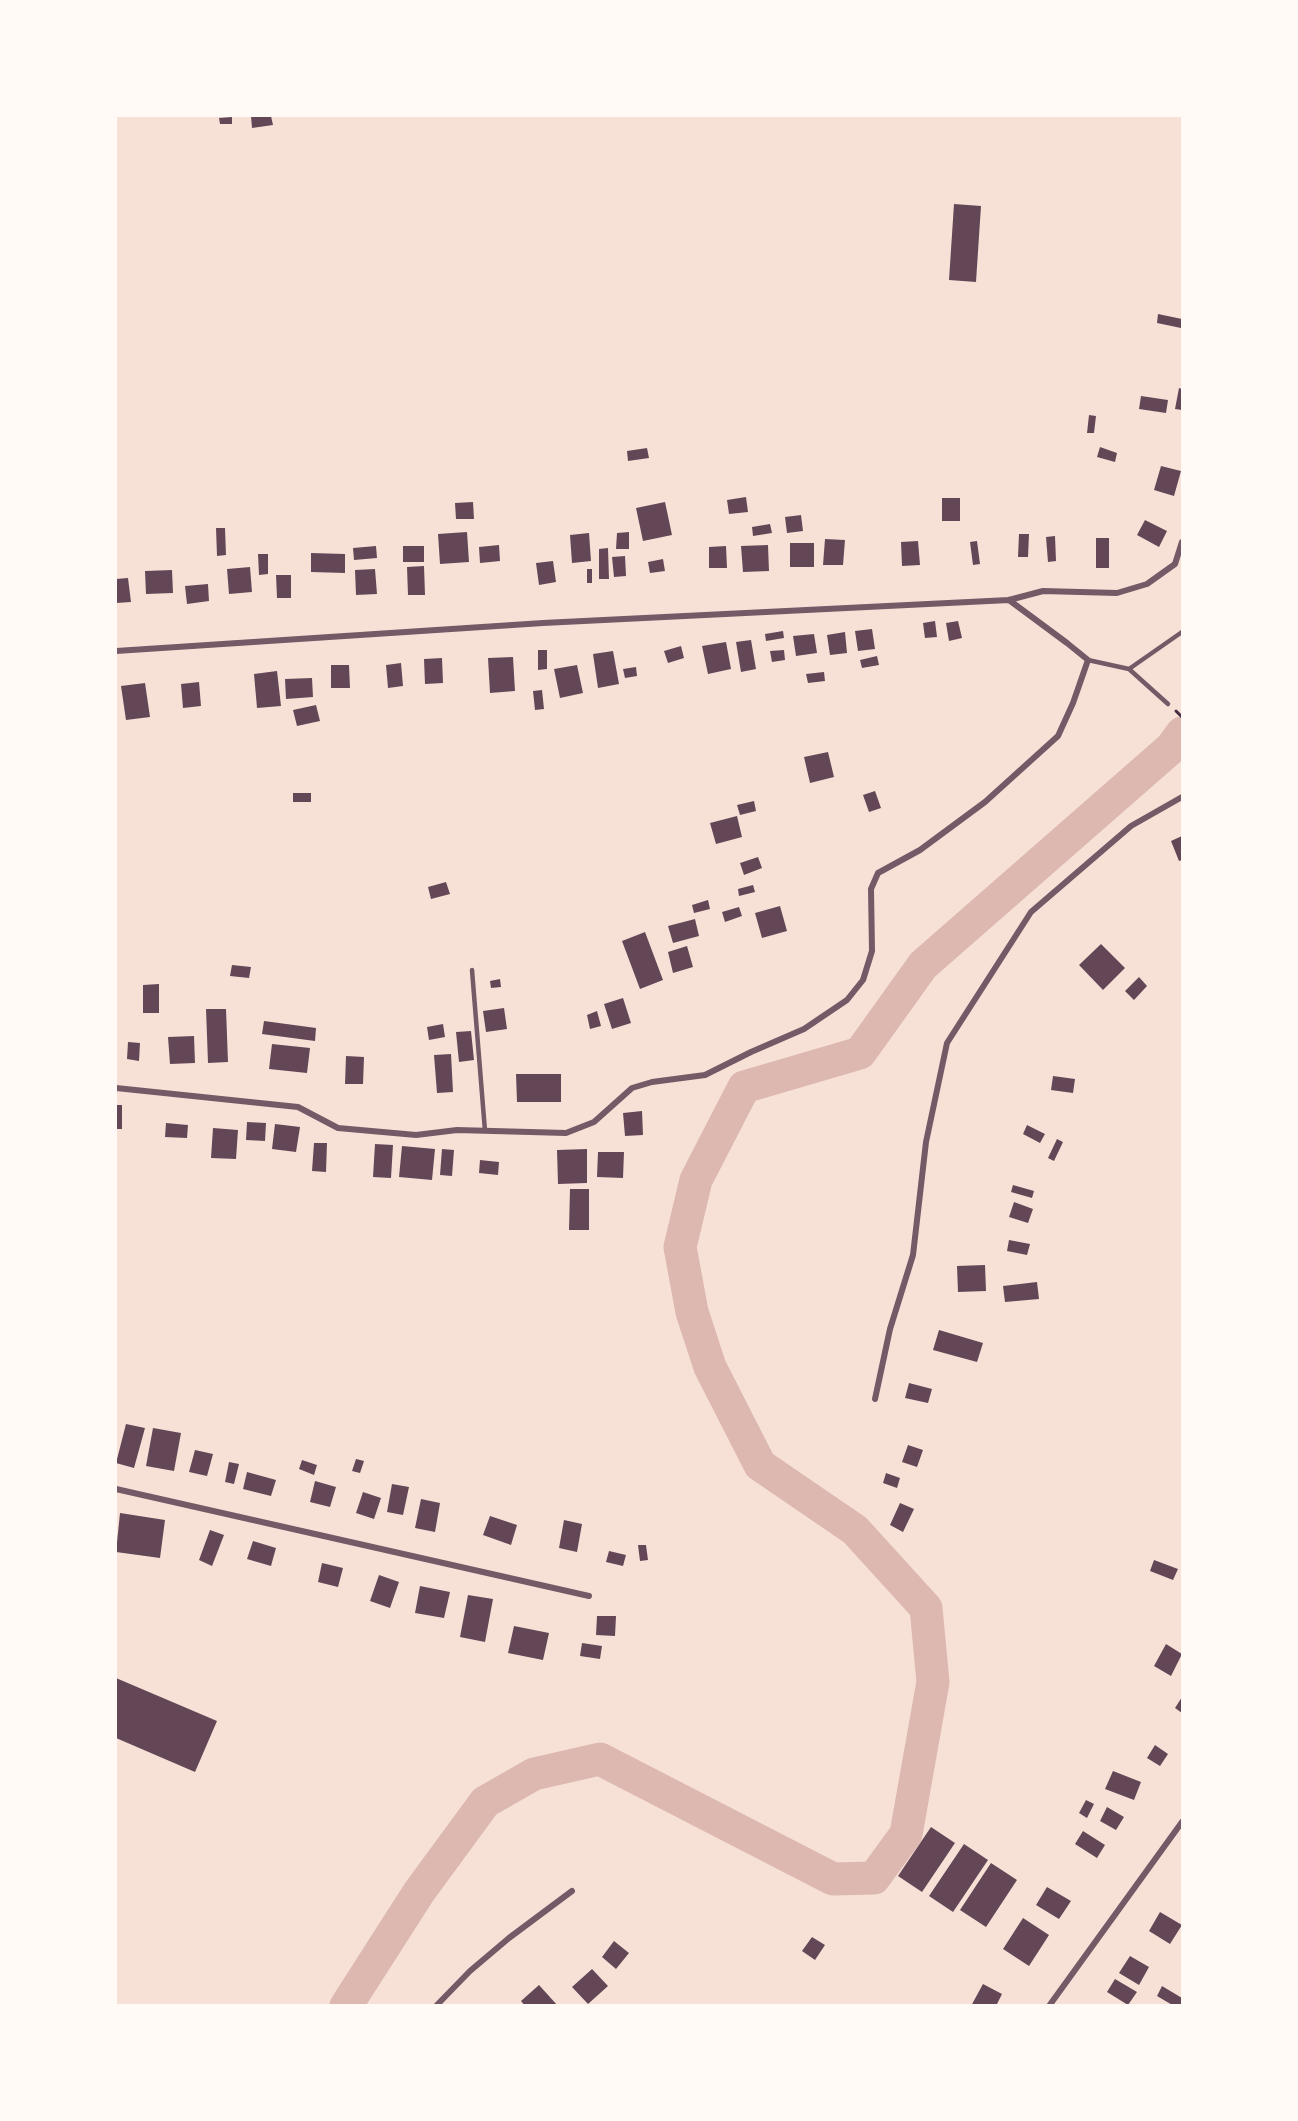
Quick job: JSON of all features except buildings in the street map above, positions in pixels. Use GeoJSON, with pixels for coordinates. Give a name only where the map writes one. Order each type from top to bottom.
{"type":"FeatureCollection","features":[{"type":"Feature","properties":{"kind":"street"},"geometry":{"type":"LineString","coordinates":[[116,651],[543,623],[1009,600],[1043,591],[1118,593],[1147,584],[1175,564],[1182,542]]}},
{"type":"Feature","properties":{"kind":"street"},"geometry":{"type":"LineString","coordinates":[[116,1088],[298,1107],[338,1128],[416,1135],[457,1130],[566,1134],[594,1122],[632,1088],[652,1082],[705,1075],[804,1029],[847,1000],[863,980],[872,951],[871,889],[878,873],[920,850],[985,802],[1058,736],[1073,703],[1088,660],[1009,600]]}},
{"type":"Feature","properties":{"kind":"street"},"geometry":{"type":"LineString","coordinates":[[875,1398],[890,1329],[914,1255],[926,1142],[947,1043],[1031,912],[1131,826],[1182,797]]}},
{"type":"Feature","properties":{"kind":"street"},"geometry":{"type":"LineString","coordinates":[[116,1488],[589,1596]]}},
{"type":"Feature","properties":{"kind":"street"},"geometry":{"type":"LineString","coordinates":[[1049,2006],[1182,1822]]}},
{"type":"Feature","properties":{"kind":"street"},"geometry":{"type":"LineString","coordinates":[[436,2006],[485,1958],[572,1891]]}},
{"type":"Feature","properties":{"kind":"lane"},"geometry":{"type":"LineString","coordinates":[[1129,669],[1182,632]]}},
{"type":"Feature","properties":{"kind":"lane"},"geometry":{"type":"LineString","coordinates":[[1088,660],[1129,669],[1168,704]]}},
{"type":"Feature","properties":{"kind":"lane"},"geometry":{"type":"LineString","coordinates":[[472,970],[486,1131]]}},
{"type":"Feature","properties":{"kind":"waterway"},"geometry":{"type":"LineString","coordinates":[[346,2006],[419,1892],[485,1802],[534,1774],[600,1759],[833,1879],[874,1878],[906,1834],[933,1682],[926,1608],[855,1530],[760,1465],[710,1367],[692,1312],[680,1247],[696,1180],[744,1087],[860,1053],[923,965],[1171,748],[1182,733]]}}]}
